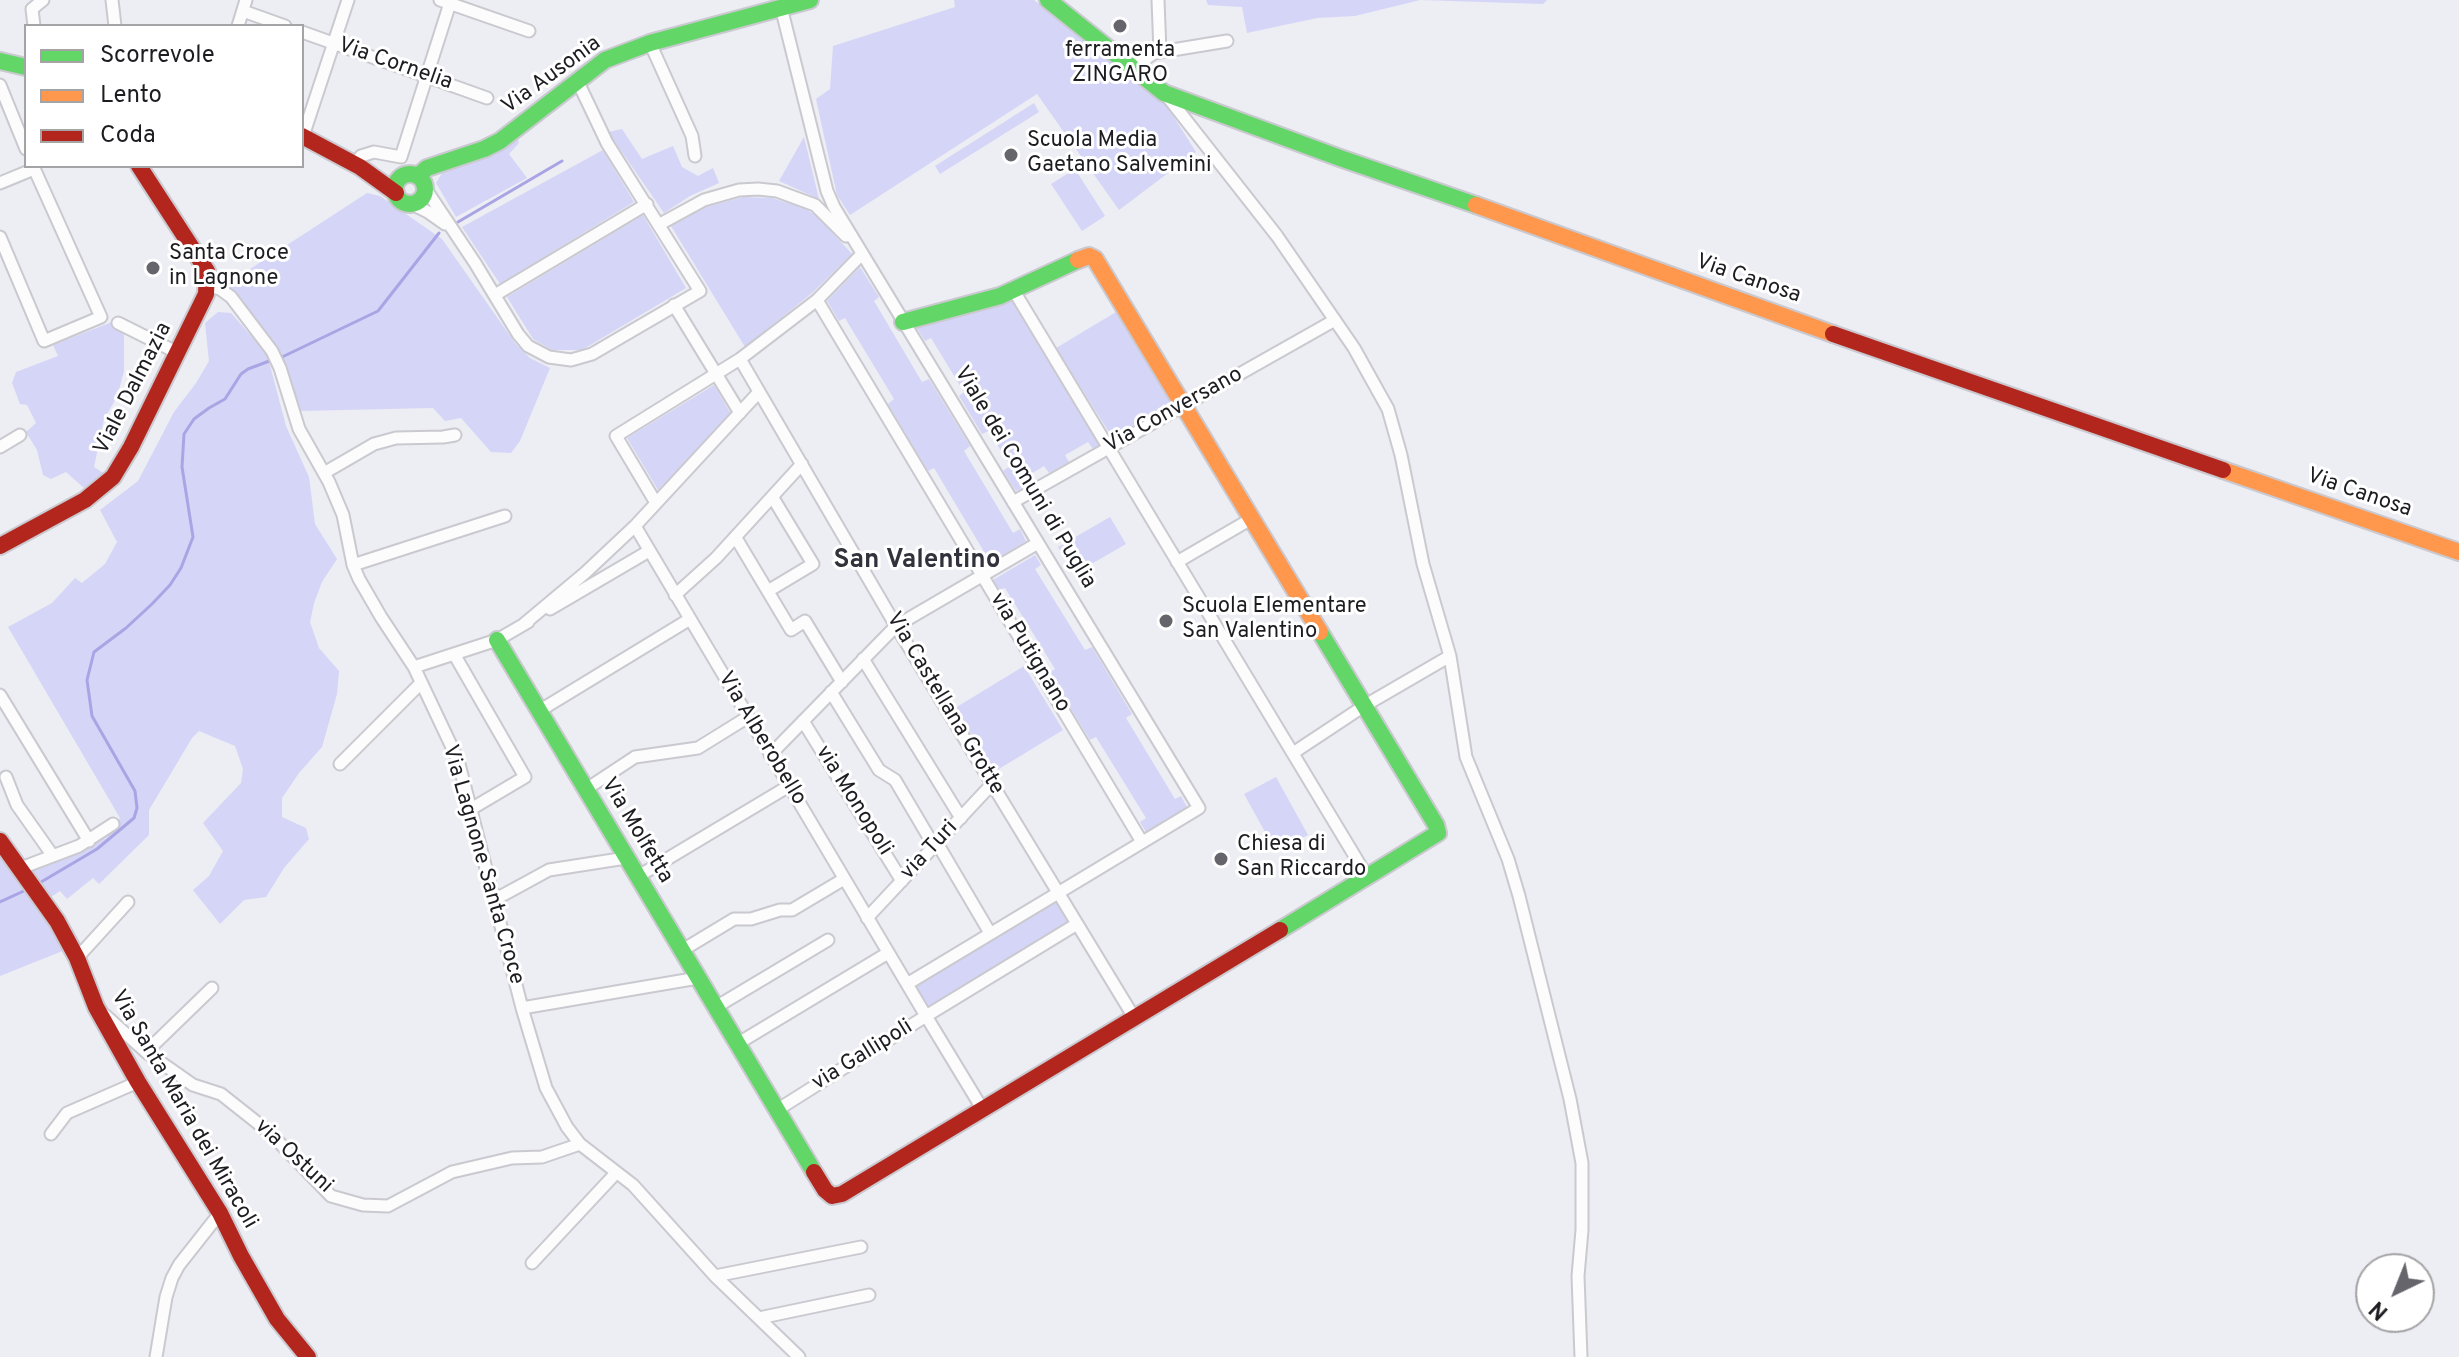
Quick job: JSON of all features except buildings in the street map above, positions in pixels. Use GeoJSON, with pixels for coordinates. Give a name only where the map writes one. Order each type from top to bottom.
{"type":"FeatureCollection","features":[{"type":"Feature","properties":{"kind":"street"},"geometry":{"type":"LineString","coordinates":[[34,24],[32,9],[43,0]]}},
{"type":"Feature","properties":{"kind":"street"},"geometry":{"type":"LineString","coordinates":[[112,0],[115,24]]}},
{"type":"Feature","properties":{"kind":"street"},"geometry":{"type":"LineString","coordinates":[[304,130],[348,0]]}},
{"type":"Feature","properties":{"kind":"street","name":"Via Ausonia"},"geometry":{"type":"LineString","coordinates":[[422,182],[427,168],[500,141],[605,60],[650,43],[810,0]]}},
{"type":"Feature","properties":{"kind":"street"},"geometry":{"type":"LineString","coordinates":[[1158,0],[1160,52]]}},
{"type":"Feature","properties":{"kind":"street"},"geometry":{"type":"LineString","coordinates":[[357,165],[361,156],[374,152],[401,157],[447,1],[529,31]]}},
{"type":"Feature","properties":{"kind":"street","name":"Via Canosa"},"geometry":{"type":"LineString","coordinates":[[1053,2],[1164,93],[1702,288],[2459,552]]}},
{"type":"Feature","properties":{"kind":"street"},"geometry":{"type":"LineString","coordinates":[[244,6],[281,24]]}},
{"type":"Feature","properties":{"kind":"street","name":"Viale dei Comuni di Puglia"},"geometry":{"type":"LineString","coordinates":[[781,7],[827,191],[862,254],[1199,808],[907,984]]}},
{"type":"Feature","properties":{"kind":"street","name":"Via Cornelia"},"geometry":{"type":"LineString","coordinates":[[304,33],[487,98]]}},
{"type":"Feature","properties":{"kind":"street"},"geometry":{"type":"LineString","coordinates":[[1133,68],[1154,53],[1227,41]]}},
{"type":"Feature","properties":{"kind":"street"},"geometry":{"type":"LineString","coordinates":[[650,43],[692,136],[695,156]]}},
{"type":"Feature","properties":{"kind":"street"},"geometry":{"type":"LineString","coordinates":[[0,61],[24,67]]}},
{"type":"Feature","properties":{"kind":"street"},"geometry":{"type":"LineString","coordinates":[[402,192],[409,174],[422,182],[518,334],[528,346],[542,354],[563,360],[592,354],[700,291],[607,143],[577,80]]}},
{"type":"Feature","properties":{"kind":"street"},"geometry":{"type":"LineString","coordinates":[[0,87],[24,144]]}},
{"type":"Feature","properties":{"kind":"street"},"geometry":{"type":"LineString","coordinates":[[1164,93],[1277,236],[1373,379],[1388,409],[1401,455],[1423,564],[1450,656],[1466,757],[1508,859],[1570,1099],[1582,1163],[1578,1276],[1581,1357]]}},
{"type":"Feature","properties":{"kind":"street"},"geometry":{"type":"LineString","coordinates":[[304,137],[402,192],[452,229]]}},
{"type":"Feature","properties":{"kind":"street"},"geometry":{"type":"LineString","coordinates":[[0,183],[31,168]]}},
{"type":"Feature","properties":{"kind":"street"},"geometry":{"type":"LineString","coordinates":[[0,237],[44,341],[101,317],[33,168]]}},
{"type":"Feature","properties":{"kind":"street"},"geometry":{"type":"LineString","coordinates":[[140,168],[207,271],[208,286]]}},
{"type":"Feature","properties":{"kind":"street"},"geometry":{"type":"LineString","coordinates":[[402,192],[423,197],[422,182]]}},
{"type":"Feature","properties":{"kind":"street"},"geometry":{"type":"LineString","coordinates":[[656,503],[616,436],[740,359],[817,300],[862,254],[815,205],[777,191],[739,190],[722,194],[704,200],[660,224]]}},
{"type":"Feature","properties":{"kind":"street"},"geometry":{"type":"LineString","coordinates":[[495,295],[647,204]]}},
{"type":"Feature","properties":{"kind":"street"},"geometry":{"type":"LineString","coordinates":[[888,953],[737,1044],[825,1190],[832,1196],[842,1194],[1135,1019],[1438,833],[1095,259],[1089,256],[1082,258],[1014,291],[903,322]]}},
{"type":"Feature","properties":{"kind":"street","name":"Via Lagnone Santa Croce"},"geometry":{"type":"LineString","coordinates":[[208,286],[220,289],[231,297],[272,351],[299,429],[343,515],[353,565],[381,617],[414,667],[458,760],[522,1008],[546,1088],[567,1127],[580,1144],[633,1185],[715,1276],[799,1357]]}},
{"type":"Feature","properties":{"kind":"street","name":"Viale Dalmazia"},"geometry":{"type":"LineString","coordinates":[[0,546],[85,500],[113,477],[178,353],[208,286]]}},
{"type":"Feature","properties":{"kind":"street"},"geometry":{"type":"LineString","coordinates":[[1014,291],[1368,878]]}},
{"type":"Feature","properties":{"kind":"street","name":"via Putignano"},"geometry":{"type":"LineString","coordinates":[[817,300],[1142,842]]}},
{"type":"Feature","properties":{"kind":"street"},"geometry":{"type":"LineString","coordinates":[[674,305],[740,413]]}},
{"type":"Feature","properties":{"kind":"street","name":"Via Conversano"},"geometry":{"type":"LineString","coordinates":[[1013,502],[1335,320]]}},
{"type":"Feature","properties":{"kind":"street"},"geometry":{"type":"LineString","coordinates":[[118,323],[178,353]]}},
{"type":"Feature","properties":{"kind":"street","name":"Via Castellana Grotte"},"geometry":{"type":"LineString","coordinates":[[740,359],[896,626],[1077,924]]}},
{"type":"Feature","properties":{"kind":"street"},"geometry":{"type":"LineString","coordinates":[[524,624],[635,526],[759,392]]}},
{"type":"Feature","properties":{"kind":"street"},"geometry":{"type":"LineString","coordinates":[[0,447],[20,435]]}},
{"type":"Feature","properties":{"kind":"street"},"geometry":{"type":"LineString","coordinates":[[324,473],[374,444],[396,438],[455,435]]}},
{"type":"Feature","properties":{"kind":"street"},"geometry":{"type":"LineString","coordinates":[[675,595],[736,538],[802,464]]}},
{"type":"Feature","properties":{"kind":"street"},"geometry":{"type":"LineString","coordinates":[[768,591],[813,564],[773,498]]}},
{"type":"Feature","properties":{"kind":"street"},"geometry":{"type":"LineString","coordinates":[[353,565],[505,516]]}},
{"type":"Feature","properties":{"kind":"street"},"geometry":{"type":"LineString","coordinates":[[1177,562],[1251,519]]}},
{"type":"Feature","properties":{"kind":"street","name":"Via Alberobello"},"geometry":{"type":"LineString","coordinates":[[635,526],[888,953]]}},
{"type":"Feature","properties":{"kind":"street"},"geometry":{"type":"LineString","coordinates":[[736,538],[791,630],[805,621],[842,682]]}},
{"type":"Feature","properties":{"kind":"street"},"geometry":{"type":"LineString","coordinates":[[770,755],[896,626],[1038,543]]}},
{"type":"Feature","properties":{"kind":"street"},"geometry":{"type":"LineString","coordinates":[[414,667],[497,640],[649,551]]}},
{"type":"Feature","properties":{"kind":"street"},"geometry":{"type":"LineString","coordinates":[[539,711],[690,619]]}},
{"type":"Feature","properties":{"kind":"street","name":"Via Molfetta"},"geometry":{"type":"LineString","coordinates":[[497,640],[737,1044]]}},
{"type":"Feature","properties":{"kind":"street"},"geometry":{"type":"LineString","coordinates":[[454,654],[525,777],[471,809]]}},
{"type":"Feature","properties":{"kind":"street"},"geometry":{"type":"LineString","coordinates":[[1293,753],[1364,706],[1450,656]]}},
{"type":"Feature","properties":{"kind":"street"},"geometry":{"type":"LineString","coordinates":[[863,659],[961,818]]}},
{"type":"Feature","properties":{"kind":"street"},"geometry":{"type":"LineString","coordinates":[[340,764],[421,683]]}},
{"type":"Feature","properties":{"kind":"street"},"geometry":{"type":"LineString","coordinates":[[831,692],[879,770],[895,780],[990,933]]}},
{"type":"Feature","properties":{"kind":"street"},"geometry":{"type":"LineString","coordinates":[[0,695],[89,841]]}},
{"type":"Feature","properties":{"kind":"street"},"geometry":{"type":"LineString","coordinates":[[585,790],[635,757],[698,748],[748,717]]}},
{"type":"Feature","properties":{"kind":"street","name":"via Monopoli"},"geometry":{"type":"LineString","coordinates":[[803,721],[902,881]]}},
{"type":"Feature","properties":{"kind":"street"},"geometry":{"type":"LineString","coordinates":[[6,777],[17,805],[53,856]]}},
{"type":"Feature","properties":{"kind":"street","name":"via Turi"},"geometry":{"type":"LineString","coordinates":[[867,918],[992,784]]}},
{"type":"Feature","properties":{"kind":"street"},"geometry":{"type":"LineString","coordinates":[[637,877],[789,786]]}},
{"type":"Feature","properties":{"kind":"street"},"geometry":{"type":"LineString","coordinates":[[21,868],[89,841],[113,824]]}},
{"type":"Feature","properties":{"kind":"street","name":"Via Santa Maria dei Miracoli"},"geometry":{"type":"LineString","coordinates":[[0,841],[57,921],[77,958],[96,1007],[138,1082],[220,1213],[277,1319],[308,1357]]}},
{"type":"Feature","properties":{"kind":"street"},"geometry":{"type":"LineString","coordinates":[[494,900],[549,870],[626,858]]}},
{"type":"Feature","properties":{"kind":"street"},"geometry":{"type":"LineString","coordinates":[[681,951],[734,919],[751,919],[780,910],[792,910],[844,879]]}},
{"type":"Feature","properties":{"kind":"street"},"geometry":{"type":"LineString","coordinates":[[77,958],[128,902]]}},
{"type":"Feature","properties":{"kind":"street"},"geometry":{"type":"LineString","coordinates":[[983,1110],[926,1016],[1077,924],[1135,1019]]}},
{"type":"Feature","properties":{"kind":"street"},"geometry":{"type":"LineString","coordinates":[[716,1007],[828,940]]}},
{"type":"Feature","properties":{"kind":"street","name":"via Gallipoli"},"geometry":{"type":"LineString","coordinates":[[777,1110],[926,1016],[888,953]]}},
{"type":"Feature","properties":{"kind":"street"},"geometry":{"type":"LineString","coordinates":[[522,1008],[698,978]]}},
{"type":"Feature","properties":{"kind":"street"},"geometry":{"type":"LineString","coordinates":[[146,1052],[212,988]]}},
{"type":"Feature","properties":{"kind":"street","name":"via Ostuni"},"geometry":{"type":"LineString","coordinates":[[96,1007],[146,1052],[193,1085],[221,1094],[269,1132],[331,1196],[363,1205],[388,1206],[452,1172],[512,1158],[542,1157],[580,1144]]}},
{"type":"Feature","properties":{"kind":"street"},"geometry":{"type":"LineString","coordinates":[[51,1134],[67,1113],[138,1082]]}},
{"type":"Feature","properties":{"kind":"street"},"geometry":{"type":"LineString","coordinates":[[532,1263],[616,1173]]}},
{"type":"Feature","properties":{"kind":"street"},"geometry":{"type":"LineString","coordinates":[[156,1357],[172,1278],[220,1213]]}},
{"type":"Feature","properties":{"kind":"street"},"geometry":{"type":"LineString","coordinates":[[715,1276],[861,1247]]}},
{"type":"Feature","properties":{"kind":"street"},"geometry":{"type":"LineString","coordinates":[[759,1318],[869,1295]]}},
{"type":"Feature","properties":{"kind":"shaded area"},"geometry":{"type":"Polygon","coordinates":[[[954,0],[1034,0],[1165,103],[1196,152],[1119,210],[1037,94],[850,215],[837,195],[816,99],[830,89],[833,46],[955,7],[954,0]]]}},
{"type":"Feature","properties":{"kind":"shaded area"},"geometry":{"type":"Polygon","coordinates":[[[1206,0],[1420,0],[1355,16],[1317,18],[1247,33],[1242,7],[1208,5],[1206,0]]]}},
{"type":"Feature","properties":{"kind":"shaded area"},"geometry":{"type":"Polygon","coordinates":[[[1420,0],[1547,0],[1543,4],[1420,0]]]}},
{"type":"Feature","properties":{"kind":"shaded area"},"geometry":{"type":"Polygon","coordinates":[[[1034,103],[1039,112],[940,174],[935,166],[1034,103]]]}},
{"type":"Feature","properties":{"kind":"shaded area"},"geometry":{"type":"Polygon","coordinates":[[[622,129],[642,159],[673,146],[682,167],[698,176],[713,168],[719,183],[690,196],[664,213],[608,132],[622,129]]]}},
{"type":"Feature","properties":{"kind":"shaded area"},"geometry":{"type":"Polygon","coordinates":[[[804,137],[819,199],[779,181],[804,137]]]}},
{"type":"Feature","properties":{"kind":"shaded area"},"geometry":{"type":"Polygon","coordinates":[[[518,140],[519,143],[509,154],[527,178],[456,217],[436,183],[443,171],[498,152],[518,140]]]}},
{"type":"Feature","properties":{"kind":"shaded area"},"geometry":{"type":"Polygon","coordinates":[[[603,150],[634,202],[500,284],[462,227],[603,150]]]}},
{"type":"Feature","properties":{"kind":"shaded area"},"geometry":{"type":"Polygon","coordinates":[[[1075,169],[1105,216],[1082,231],[1051,184],[1075,169]]]}},
{"type":"Feature","properties":{"kind":"shaded area"},"geometry":{"type":"Polygon","coordinates":[[[367,193],[380,196],[442,239],[515,343],[530,358],[550,368],[520,441],[511,453],[491,452],[461,418],[445,421],[433,408],[300,411],[287,368],[265,330],[227,284],[367,193]]]}},
{"type":"Feature","properties":{"kind":"shaded area"},"geometry":{"type":"Polygon","coordinates":[[[743,197],[772,198],[804,208],[817,216],[852,254],[812,293],[745,347],[671,226],[703,208],[743,197]]]}},
{"type":"Feature","properties":{"kind":"shaded area"},"geometry":{"type":"Polygon","coordinates":[[[643,215],[686,288],[582,350],[552,350],[533,339],[507,297],[643,215]]]}},
{"type":"Feature","properties":{"kind":"shaded area"},"geometry":{"type":"Polygon","coordinates":[[[860,267],[879,297],[874,301],[922,382],[929,379],[970,446],[964,451],[1013,533],[1020,529],[1026,541],[985,566],[978,554],[983,550],[934,468],[928,471],[888,404],[894,399],[845,318],[839,321],[827,301],[860,267]]]}},
{"type":"Feature","properties":{"kind":"shaded area"},"geometry":{"type":"Polygon","coordinates":[[[1011,300],[1099,445],[1093,449],[1088,442],[1065,455],[1069,462],[1049,473],[1044,466],[1021,480],[1024,487],[1016,491],[1003,471],[1010,466],[989,431],[982,434],[959,396],[964,392],[931,338],[925,341],[915,325],[1011,300]]]}},
{"type":"Feature","properties":{"kind":"shaded area"},"geometry":{"type":"Polygon","coordinates":[[[218,312],[231,313],[267,354],[286,426],[309,477],[315,524],[337,559],[322,582],[310,622],[319,648],[339,671],[337,694],[322,747],[282,798],[282,817],[306,828],[309,839],[284,868],[266,897],[244,900],[220,924],[193,890],[209,876],[223,851],[203,823],[241,783],[243,769],[235,746],[199,731],[149,810],[149,835],[99,884],[93,878],[67,899],[60,891],[51,897],[31,868],[65,858],[106,838],[120,818],[8,627],[52,603],[75,578],[82,583],[105,564],[117,542],[100,510],[138,481],[174,412],[209,361],[205,323],[218,312]]]}},
{"type":"Feature","properties":{"kind":"shaded area"},"geometry":{"type":"Polygon","coordinates":[[[1116,312],[1173,403],[1112,437],[1056,348],[1116,312]]]}},
{"type":"Feature","properties":{"kind":"shaded area"},"geometry":{"type":"Polygon","coordinates":[[[112,322],[124,332],[124,371],[117,397],[104,419],[94,467],[105,474],[84,488],[66,472],[51,479],[43,475],[37,450],[26,432],[36,423],[27,405],[20,404],[12,383],[16,372],[58,356],[53,345],[112,322]]]}},
{"type":"Feature","properties":{"kind":"shaded area"},"geometry":{"type":"Polygon","coordinates":[[[714,385],[731,414],[658,490],[627,438],[714,385]]]}},
{"type":"Feature","properties":{"kind":"shaded area"},"geometry":{"type":"Polygon","coordinates":[[[1110,517],[1126,544],[1074,574],[1058,547],[1110,517]]]}},
{"type":"Feature","properties":{"kind":"shaded area"},"geometry":{"type":"Polygon","coordinates":[[[1035,555],[1041,565],[1035,569],[1085,650],[1092,647],[1132,714],[1126,718],[1175,799],[1181,796],[1187,807],[1146,832],[1140,822],[1146,818],[1096,737],[1090,740],[1049,673],[1055,669],[1005,588],[999,590],[993,580],[1035,555]]]}},
{"type":"Feature","properties":{"kind":"shaded area"},"geometry":{"type":"Polygon","coordinates":[[[1024,666],[1063,730],[994,772],[955,708],[1024,666]]]}},
{"type":"Feature","properties":{"kind":"shaded area"},"geometry":{"type":"Polygon","coordinates":[[[1276,777],[1308,835],[1276,852],[1244,794],[1276,777]]]}},
{"type":"Feature","properties":{"kind":"shaded area"},"geometry":{"type":"Polygon","coordinates":[[[0,847],[39,900],[65,950],[0,976],[0,847]]]}},
{"type":"Feature","properties":{"kind":"shaded area"},"geometry":{"type":"Polygon","coordinates":[[[1055,901],[1068,922],[927,1007],[914,985],[1055,901]]]}},
{"type":"Feature","properties":{"kind":"waterway"},"geometry":{"type":"LineString","coordinates":[[458,222],[562,161]]}},
{"type":"Feature","properties":{"kind":"waterway"},"geometry":{"type":"LineString","coordinates":[[280,358],[378,311],[439,233]]}},
{"type":"Feature","properties":{"kind":"waterway"},"geometry":{"type":"LineString","coordinates":[[36,885],[97,849],[134,818],[137,808],[135,791],[92,716],[87,680],[94,652],[152,604],[181,568],[193,537],[182,467],[184,434],[194,419],[225,399],[241,374],[272,360]]}},
{"type":"Feature","properties":{"kind":"waterway"},"geometry":{"type":"LineString","coordinates":[[0,902],[26,890]]}},
{"type":"Feature","properties":{"kind":"traffic: fast"},"geometry":{"type":"LineString","coordinates":[[418,176],[427,168],[500,141],[605,60],[650,43],[810,0]]}},
{"type":"Feature","properties":{"kind":"traffic: fast"},"geometry":{"type":"LineString","coordinates":[[1048,0],[1164,93],[1476,205]]}},
{"type":"Feature","properties":{"kind":"traffic: fast"},"geometry":{"type":"LineString","coordinates":[[0,61],[24,67]]}},
{"type":"Feature","properties":{"kind":"traffic: fast"},"geometry":{"type":"LineString","coordinates":[[410,174],[416,175],[424,183],[425,189],[424,195],[416,203],[410,204],[404,203],[396,195],[395,189],[396,183],[404,175],[410,174]]}},
{"type":"Feature","properties":{"kind":"traffic: fast"},"geometry":{"type":"LineString","coordinates":[[903,322],[1000,296],[1078,260]]}},
{"type":"Feature","properties":{"kind":"traffic: fast"},"geometry":{"type":"LineString","coordinates":[[1280,930],[1438,833],[1320,632]]}},
{"type":"Feature","properties":{"kind":"traffic: fast"},"geometry":{"type":"LineString","coordinates":[[497,640],[814,1172]]}},
{"type":"Feature","properties":{"kind":"traffic: slow"},"geometry":{"type":"LineString","coordinates":[[1476,205],[1833,334]]}},
{"type":"Feature","properties":{"kind":"traffic: slow"},"geometry":{"type":"LineString","coordinates":[[1078,260],[1089,256],[1095,259],[1320,632]]}},
{"type":"Feature","properties":{"kind":"traffic: slow"},"geometry":{"type":"LineString","coordinates":[[2223,470],[2459,552]]}},
{"type":"Feature","properties":{"kind":"traffic: jam"},"geometry":{"type":"LineString","coordinates":[[304,137],[360,167],[396,193]]}},
{"type":"Feature","properties":{"kind":"traffic: jam"},"geometry":{"type":"LineString","coordinates":[[0,546],[85,500],[113,477],[131,447],[206,294],[207,271],[140,168]]}},
{"type":"Feature","properties":{"kind":"traffic: jam"},"geometry":{"type":"LineString","coordinates":[[1833,334],[2223,470]]}},
{"type":"Feature","properties":{"kind":"traffic: jam"},"geometry":{"type":"LineString","coordinates":[[0,841],[57,921],[77,958],[96,1007],[138,1082],[220,1213],[277,1319],[308,1357]]}},
{"type":"Feature","properties":{"kind":"traffic: jam"},"geometry":{"type":"LineString","coordinates":[[814,1172],[832,1196],[842,1194],[1280,930]]}},
{"type":"Feature","properties":{"kind":"place","name":"ferramenta ZINGARO"},"geometry":{"type":"Point","coordinates":[1120,26]}},
{"type":"Feature","properties":{"kind":"place","name":"Scuola Media Gaetano Salvemini"},"geometry":{"type":"Point","coordinates":[1011,155]}},
{"type":"Feature","properties":{"kind":"place","name":"Santa Croce in Lagnone"},"geometry":{"type":"Point","coordinates":[153,268]}},
{"type":"Feature","properties":{"kind":"place","name":"Scuola Elementare San Valentino"},"geometry":{"type":"Point","coordinates":[1166,621]}},
{"type":"Feature","properties":{"kind":"place","name":"Chiesa di San Riccardo"},"geometry":{"type":"Point","coordinates":[1221,859]}},
{"type":"Feature","properties":{"kind":"district","name":"San Valentino"},"geometry":{"type":"Point","coordinates":[917,562]}}]}
